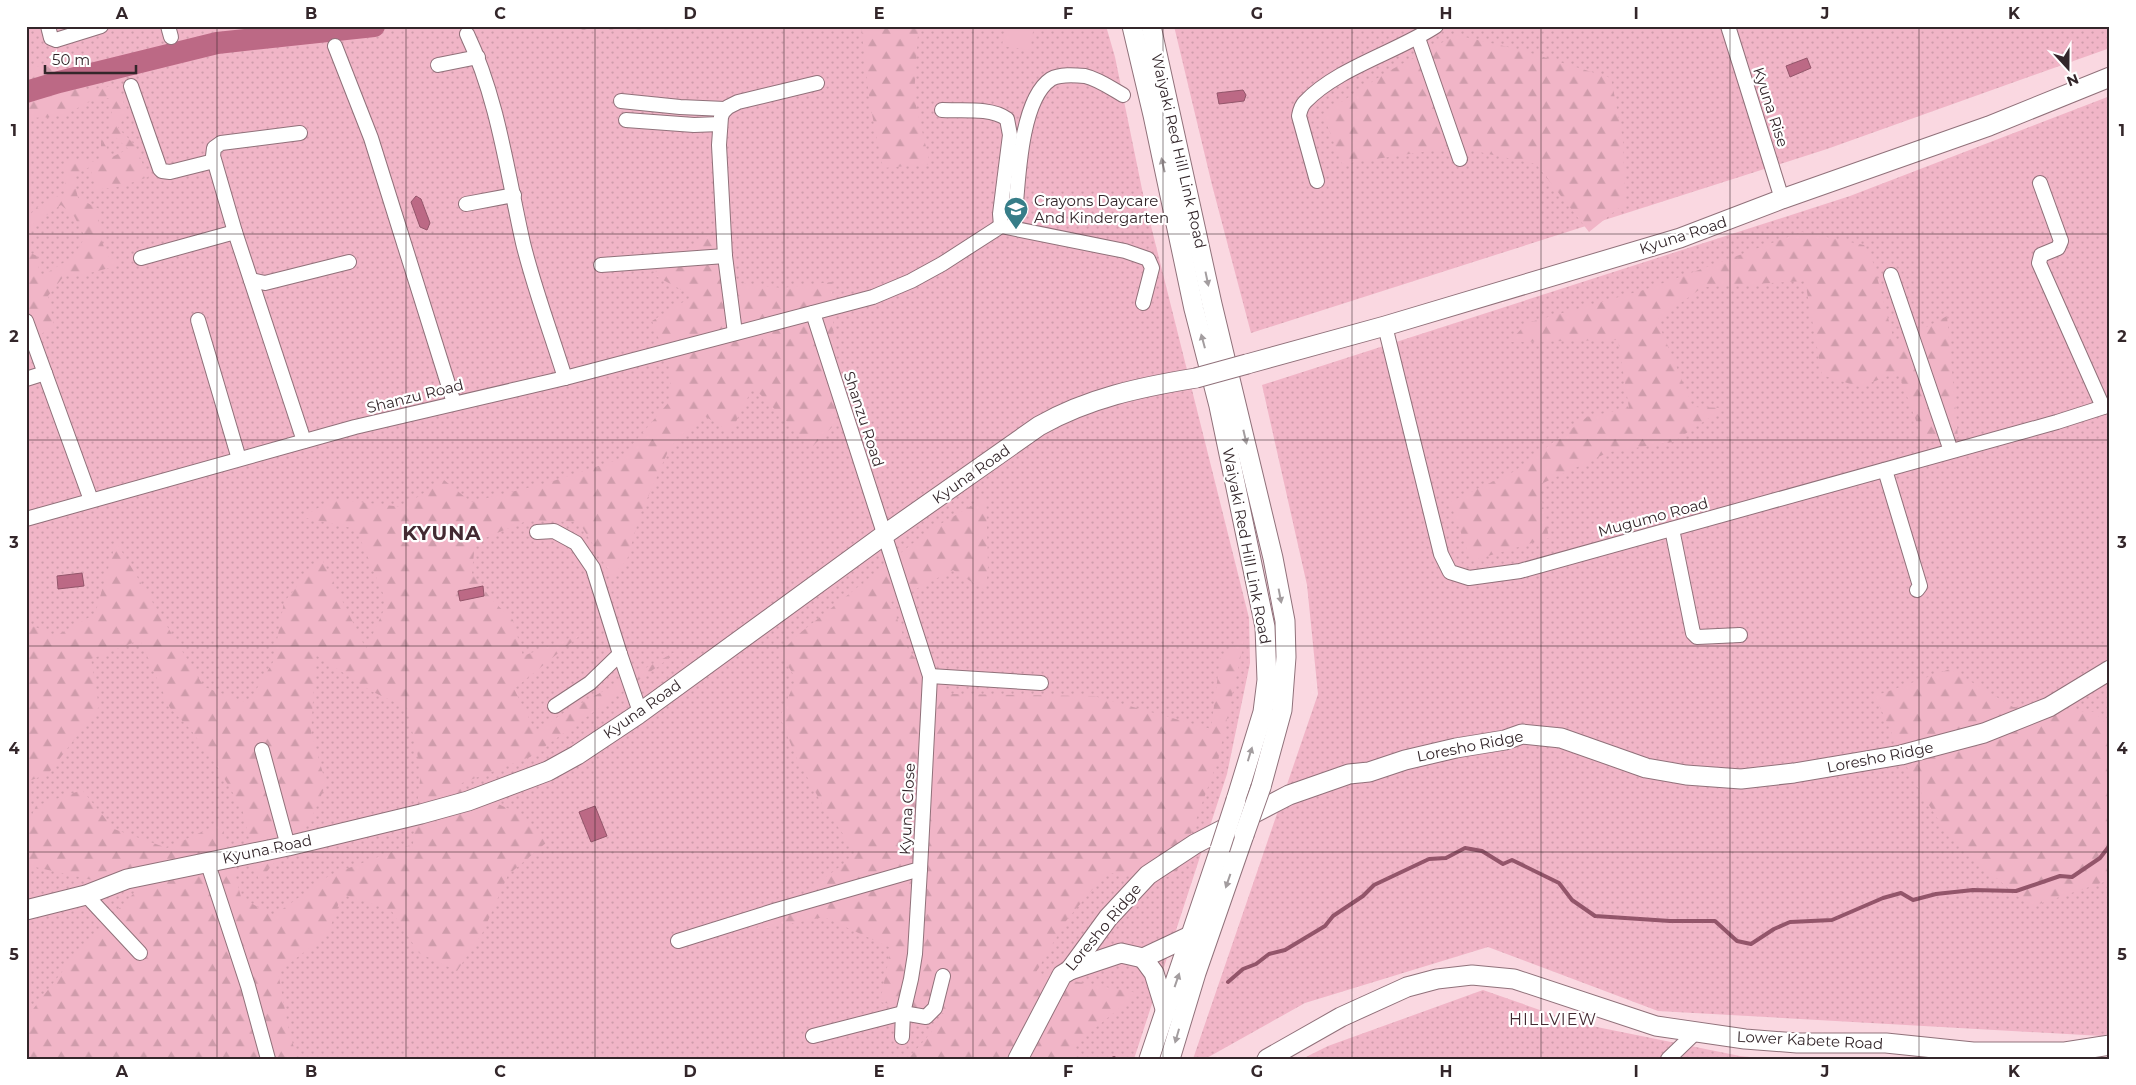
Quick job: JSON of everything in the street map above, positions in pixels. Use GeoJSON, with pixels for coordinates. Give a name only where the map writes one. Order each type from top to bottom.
{"type":"FeatureCollection","features":[{"type":"Feature","properties":{"kind":"main road","name":"Waiyaki Red Hill Link Road"},"geometry":{"type":"LineString","coordinates":[[1132,26],[1194,309],[1221,415],[1266,627],[1267,680],[1263,712],[1236,800],[1149,1059]]}},
{"type":"Feature","properties":{"kind":"main road","name":"Waiyaki Red Hill Link Road"},"geometry":{"type":"LineString","coordinates":[[1151,26],[1212,304],[1273,558],[1285,621],[1286,657],[1282,710],[1261,787],[1196,973],[1170,1059]]}},
{"type":"Feature","properties":{"kind":"main road","name":"Kyuna Road"},"geometry":{"type":"LineString","coordinates":[[26,910],[86,895],[127,879],[207,861],[288,846],[421,814],[468,801],[524,781],[577,755],[640,712],[884,534],[998,457],[1018,440],[1058,415],[1122,392],[1196,378],[1385,326],[1680,238],[1782,199],[1989,126],[2110,77]]}},
{"type":"Feature","properties":{"kind":"main road","name":"Loresho Ridge"},"geometry":{"type":"LineString","coordinates":[[1018,1059],[1062,975],[1070,970],[1108,918],[1148,875],[1195,844],[1289,795],[1349,774],[1369,772],[1405,760],[1456,748],[1505,740],[1522,734],[1561,738],[1646,768],[1709,778],[1741,779],[1768,776],[1902,755],[1984,734],[2049,707],[2110,670]]}},
{"type":"Feature","properties":{"kind":"main road"},"geometry":{"type":"LineString","coordinates":[[1108,918],[1108,928],[1121,953]]}},
{"type":"Feature","properties":{"kind":"main road"},"geometry":{"type":"LineString","coordinates":[[1070,970],[1121,953],[1143,958],[1192,935]]}},
{"type":"Feature","properties":{"kind":"main road"},"geometry":{"type":"LineString","coordinates":[[1143,958],[1154,973],[1166,1012]]}},
{"type":"Feature","properties":{"kind":"main road","name":"Lower Kabete Road"},"geometry":{"type":"LineString","coordinates":[[1267,1059],[1341,1017],[1375,1001],[1423,982],[1453,976],[1491,976],[1514,979],[1627,1018],[1656,1026],[1745,1039],[1797,1043],[1886,1043],[1973,1052],[2065,1052],[2110,1044]]}},
{"type":"Feature","properties":{"kind":"main road"},"geometry":{"type":"LineString","coordinates":[[1873,1059],[1886,1043]]}},
{"type":"Feature","properties":{"kind":"street"},"geometry":{"type":"LineString","coordinates":[[48,26],[51,38],[56,40],[101,26]]}},
{"type":"Feature","properties":{"kind":"street"},"geometry":{"type":"LineString","coordinates":[[1317,181],[1299,116],[1304,102],[1341,76],[1418,38],[1436,26]]}},
{"type":"Feature","properties":{"kind":"street","name":"Kyuna Rise"},"geometry":{"type":"LineString","coordinates":[[1728,26],[1782,199]]}},
{"type":"Feature","properties":{"kind":"street"},"geometry":{"type":"LineString","coordinates":[[467,34],[478,57],[490,94],[528,261],[565,378]]}},
{"type":"Feature","properties":{"kind":"street"},"geometry":{"type":"LineString","coordinates":[[1418,38],[1460,159]]}},
{"type":"Feature","properties":{"kind":"street"},"geometry":{"type":"LineString","coordinates":[[335,46],[371,138],[454,403]]}},
{"type":"Feature","properties":{"kind":"street"},"geometry":{"type":"LineString","coordinates":[[438,65],[478,57]]}},
{"type":"Feature","properties":{"kind":"street"},"geometry":{"type":"LineString","coordinates":[[1007,227],[1027,118],[1036,95],[1052,79],[1060,76],[1086,76],[1122,95]]}},
{"type":"Feature","properties":{"kind":"street"},"geometry":{"type":"LineString","coordinates":[[621,101],[689,108],[725,109],[744,100],[817,83]]}},
{"type":"Feature","properties":{"kind":"street"},"geometry":{"type":"LineString","coordinates":[[132,86],[162,171],[170,172],[214,161]]}},
{"type":"Feature","properties":{"kind":"street"},"geometry":{"type":"LineString","coordinates":[[725,109],[721,117],[719,145],[725,256],[735,333]]}},
{"type":"Feature","properties":{"kind":"street"},"geometry":{"type":"LineString","coordinates":[[942,110],[991,112],[1001,114],[1007,119],[1010,135],[1000,214],[1007,227]]}},
{"type":"Feature","properties":{"kind":"street"},"geometry":{"type":"LineString","coordinates":[[626,120],[694,125],[720,124]]}},
{"type":"Feature","properties":{"kind":"street"},"geometry":{"type":"LineString","coordinates":[[300,133],[221,143],[214,148],[214,161],[235,232],[304,441]]}},
{"type":"Feature","properties":{"kind":"street"},"geometry":{"type":"LineString","coordinates":[[2040,184],[2061,241],[2058,248],[2042,255],[2039,263],[2106,406]]}},
{"type":"Feature","properties":{"kind":"street"},"geometry":{"type":"LineString","coordinates":[[466,204],[514,195]]}},
{"type":"Feature","properties":{"kind":"street"},"geometry":{"type":"LineString","coordinates":[[1007,227],[1125,251],[1148,259],[1152,268],[1143,303]]}},
{"type":"Feature","properties":{"kind":"street","name":"Shanzu Road"},"geometry":{"type":"LineString","coordinates":[[26,518],[304,441],[454,403],[565,378],[873,297],[910,281],[1007,227]]}},
{"type":"Feature","properties":{"kind":"street"},"geometry":{"type":"LineString","coordinates":[[141,258],[235,232]]}},
{"type":"Feature","properties":{"kind":"street"},"geometry":{"type":"LineString","coordinates":[[602,265],[725,256]]}},
{"type":"Feature","properties":{"kind":"street"},"geometry":{"type":"LineString","coordinates":[[251,280],[265,284],[349,262]]}},
{"type":"Feature","properties":{"kind":"street"},"geometry":{"type":"LineString","coordinates":[[1891,275],[1951,451]]}},
{"type":"Feature","properties":{"kind":"street","name":"Shanzu Road"},"geometry":{"type":"LineString","coordinates":[[813,313],[884,534]]}},
{"type":"Feature","properties":{"kind":"street"},"geometry":{"type":"LineString","coordinates":[[198,320],[239,459]]}},
{"type":"Feature","properties":{"kind":"street"},"geometry":{"type":"LineString","coordinates":[[26,321],[91,500]]}},
{"type":"Feature","properties":{"kind":"street","name":"Mugumo Road"},"geometry":{"type":"LineString","coordinates":[[1385,326],[1441,554],[1450,572],[1469,578],[1520,571],[1885,470],[2106,406]]}},
{"type":"Feature","properties":{"kind":"street"},"geometry":{"type":"LineString","coordinates":[[26,379],[45,373]]}},
{"type":"Feature","properties":{"kind":"street"},"geometry":{"type":"LineString","coordinates":[[1885,470],[1920,586],[1917,590]]}},
{"type":"Feature","properties":{"kind":"street"},"geometry":{"type":"LineString","coordinates":[[1672,529],[1693,632],[1697,637],[1740,635]]}},
{"type":"Feature","properties":{"kind":"street"},"geometry":{"type":"LineString","coordinates":[[537,532],[554,531],[576,543],[593,568],[640,712]]}},
{"type":"Feature","properties":{"kind":"street","name":"Kyuna Close"},"geometry":{"type":"LineString","coordinates":[[678,941],[777,910],[920,870],[930,676],[884,534]]}},
{"type":"Feature","properties":{"kind":"street"},"geometry":{"type":"LineString","coordinates":[[555,706],[590,683],[620,654]]}},
{"type":"Feature","properties":{"kind":"street"},"geometry":{"type":"LineString","coordinates":[[930,676],[1041,683]]}},
{"type":"Feature","properties":{"kind":"street"},"geometry":{"type":"LineString","coordinates":[[262,750],[288,846]]}},
{"type":"Feature","properties":{"kind":"street"},"geometry":{"type":"LineString","coordinates":[[207,861],[248,986],[268,1059]]}},
{"type":"Feature","properties":{"kind":"street"},"geometry":{"type":"LineString","coordinates":[[902,1037],[903,1013],[914,962],[920,870]]}},
{"type":"Feature","properties":{"kind":"street"},"geometry":{"type":"LineString","coordinates":[[86,895],[140,953]]}},
{"type":"Feature","properties":{"kind":"street"},"geometry":{"type":"LineString","coordinates":[[813,1036],[903,1013],[926,1017],[935,1008],[943,976]]}},
{"type":"Feature","properties":{"kind":"street"},"geometry":{"type":"LineString","coordinates":[[1668,1059],[1696,1032]]}},
{"type":"Feature","properties":{"kind":"green space"},"geometry":{"type":"Polygon","coordinates":[[[26,26],[1106,26],[1115,57],[1143,194],[1249,618],[1250,663],[1227,774],[1134,1059],[26,1059],[26,26]]]}},
{"type":"Feature","properties":{"kind":"green space"},"geometry":{"type":"Polygon","coordinates":[[[560,26],[702,26],[689,29],[566,30],[560,26]]]}},
{"type":"Feature","properties":{"kind":"green space"},"geometry":{"type":"Polygon","coordinates":[[[861,26],[923,26],[918,33],[914,97],[930,164],[883,168],[870,104],[861,26]]]}},
{"type":"Feature","properties":{"kind":"green space"},"geometry":{"type":"Polygon","coordinates":[[[1005,26],[1034,26],[1030,50],[1002,46],[1005,26]]]}},
{"type":"Feature","properties":{"kind":"green space"},"geometry":{"type":"Polygon","coordinates":[[[1174,26],[2110,26],[2110,48],[1827,149],[1251,333],[1212,185],[1174,26]]]}},
{"type":"Feature","properties":{"kind":"green space"},"geometry":{"type":"Polygon","coordinates":[[[1456,35],[1521,50],[1611,78],[1623,140],[1625,203],[1589,232],[1536,164],[1456,147],[1342,164],[1323,114],[1387,72],[1456,35]]]}},
{"type":"Feature","properties":{"kind":"green space"},"geometry":{"type":"Polygon","coordinates":[[[30,65],[54,69],[82,91],[115,86],[128,111],[118,128],[135,145],[148,177],[122,186],[96,190],[90,167],[73,175],[78,198],[99,209],[99,235],[108,256],[121,265],[86,274],[64,276],[48,296],[54,325],[36,338],[26,300],[26,251],[37,256],[40,277],[73,257],[85,237],[74,216],[61,205],[26,229],[27,222],[34,210],[66,193],[64,163],[81,158],[101,164],[101,138],[112,157],[128,149],[110,132],[112,111],[109,98],[93,100],[68,113],[53,117],[28,118],[26,68],[30,65]]]}},
{"type":"Feature","properties":{"kind":"green space"},"geometry":{"type":"Polygon","coordinates":[[[2110,96],[2110,1033],[2102,1036],[1658,1011],[1488,947],[1305,1003],[1205,1059],[1193,1059],[1318,694],[1307,585],[1262,385],[1850,196],[2110,96]]]}},
{"type":"Feature","properties":{"kind":"green space"},"geometry":{"type":"Polygon","coordinates":[[[732,222],[729,282],[782,288],[832,282],[836,423],[812,447],[753,387],[731,432],[703,415],[670,447],[640,515],[627,560],[612,576],[579,522],[529,520],[475,542],[472,573],[492,600],[513,620],[523,656],[583,633],[514,689],[536,732],[565,712],[688,645],[530,757],[457,785],[522,815],[547,842],[508,875],[483,932],[457,971],[419,953],[391,910],[342,894],[328,934],[278,972],[288,1026],[297,1059],[26,1059],[27,1017],[78,951],[137,890],[26,865],[26,828],[36,806],[82,790],[114,829],[167,848],[221,823],[241,897],[273,916],[330,875],[413,844],[421,771],[407,708],[371,691],[316,655],[311,732],[326,784],[312,817],[259,881],[242,808],[216,765],[191,730],[170,708],[140,640],[91,659],[99,707],[48,774],[26,782],[26,623],[56,636],[95,614],[116,542],[204,687],[248,703],[273,662],[284,602],[321,557],[366,649],[387,603],[356,529],[302,517],[334,499],[402,507],[444,480],[471,502],[547,483],[620,459],[669,402],[671,370],[652,321],[693,296],[652,274],[704,238],[732,222]]]}},
{"type":"Feature","properties":{"kind":"green space"},"geometry":{"type":"Polygon","coordinates":[[[1802,232],[1864,245],[1873,262],[1895,344],[1947,316],[1958,437],[1924,442],[1898,372],[1860,387],[1822,375],[1805,281],[1703,287],[1657,320],[1693,407],[1724,408],[1673,442],[1609,452],[1539,485],[1549,538],[1471,561],[1450,502],[1515,471],[1587,417],[1629,408],[1618,340],[1509,342],[1527,323],[1647,289],[1802,232]]]}},
{"type":"Feature","properties":{"kind":"green space"},"geometry":{"type":"Polygon","coordinates":[[[986,497],[988,566],[986,591],[953,570],[891,602],[909,652],[951,694],[1094,696],[1211,729],[1220,659],[1245,637],[1218,760],[1175,877],[1106,873],[1066,921],[1035,974],[1138,993],[1077,1043],[1073,1059],[908,1059],[947,1014],[880,1002],[891,948],[824,917],[753,931],[857,854],[822,804],[796,757],[780,717],[796,679],[780,653],[800,633],[927,532],[986,497]]]}},
{"type":"Feature","properties":{"kind":"green space"},"geometry":{"type":"Polygon","coordinates":[[[1950,669],[2013,707],[2094,712],[2110,728],[2110,880],[2030,907],[1949,837],[1912,778],[1875,696],[1950,669]]]}},
{"type":"Feature","properties":{"kind":"green space"},"geometry":{"type":"Polygon","coordinates":[[[1483,990],[1577,1023],[1740,1056],[1770,1059],[1302,1059],[1328,1046],[1483,990]]]}},
{"type":"Feature","properties":{"kind":"shaded area"},"geometry":{"type":"Polygon","coordinates":[[[1807,58],[1811,68],[1790,77],[1786,66],[1807,58]]]}},
{"type":"Feature","properties":{"kind":"shaded area"},"geometry":{"type":"Polygon","coordinates":[[[1243,90],[1246,95],[1244,101],[1219,104],[1217,93],[1243,90]]]}},
{"type":"Feature","properties":{"kind":"shaded area"},"geometry":{"type":"Polygon","coordinates":[[[416,196],[421,199],[430,223],[427,230],[420,227],[411,202],[416,196]]]}},
{"type":"Feature","properties":{"kind":"shaded area"},"geometry":{"type":"Polygon","coordinates":[[[82,573],[84,586],[58,589],[57,576],[82,573]]]}},
{"type":"Feature","properties":{"kind":"shaded area"},"geometry":{"type":"Polygon","coordinates":[[[483,586],[484,596],[460,601],[458,591],[483,586]]]}},
{"type":"Feature","properties":{"kind":"shaded area"},"geometry":{"type":"Polygon","coordinates":[[[595,806],[607,836],[591,842],[579,812],[595,806]]]}},
{"type":"Feature","properties":{"kind":"waterway"},"geometry":{"type":"LineString","coordinates":[[26,92],[217,43],[374,26]]}},
{"type":"Feature","properties":{"kind":"waterway"},"geometry":{"type":"LineString","coordinates":[[1228,982],[1243,969],[1256,964],[1269,954],[1285,950],[1325,926],[1333,916],[1363,896],[1374,885],[1429,859],[1446,858],[1465,848],[1482,851],[1503,864],[1512,860],[1559,883],[1572,900],[1595,916],[1670,921],[1715,921],[1737,941],[1751,944],[1774,929],[1790,922],[1832,920],[1883,898],[1901,893],[1913,900],[1936,894],[1973,890],[2016,891],[2060,876],[2072,877],[2100,858],[2110,845]]}},
{"type":"Feature","properties":{"kind":"place","name":"Crayons Daycare And Kindergarten"},"geometry":{"type":"Point","coordinates":[1016,230]}},
{"type":"Feature","properties":{"kind":"district","name":"KYUNA"},"geometry":{"type":"Point","coordinates":[442,533]}},
{"type":"Feature","properties":{"kind":"district","name":"HILLVIEW"},"geometry":{"type":"Point","coordinates":[1553,1019]}}]}
